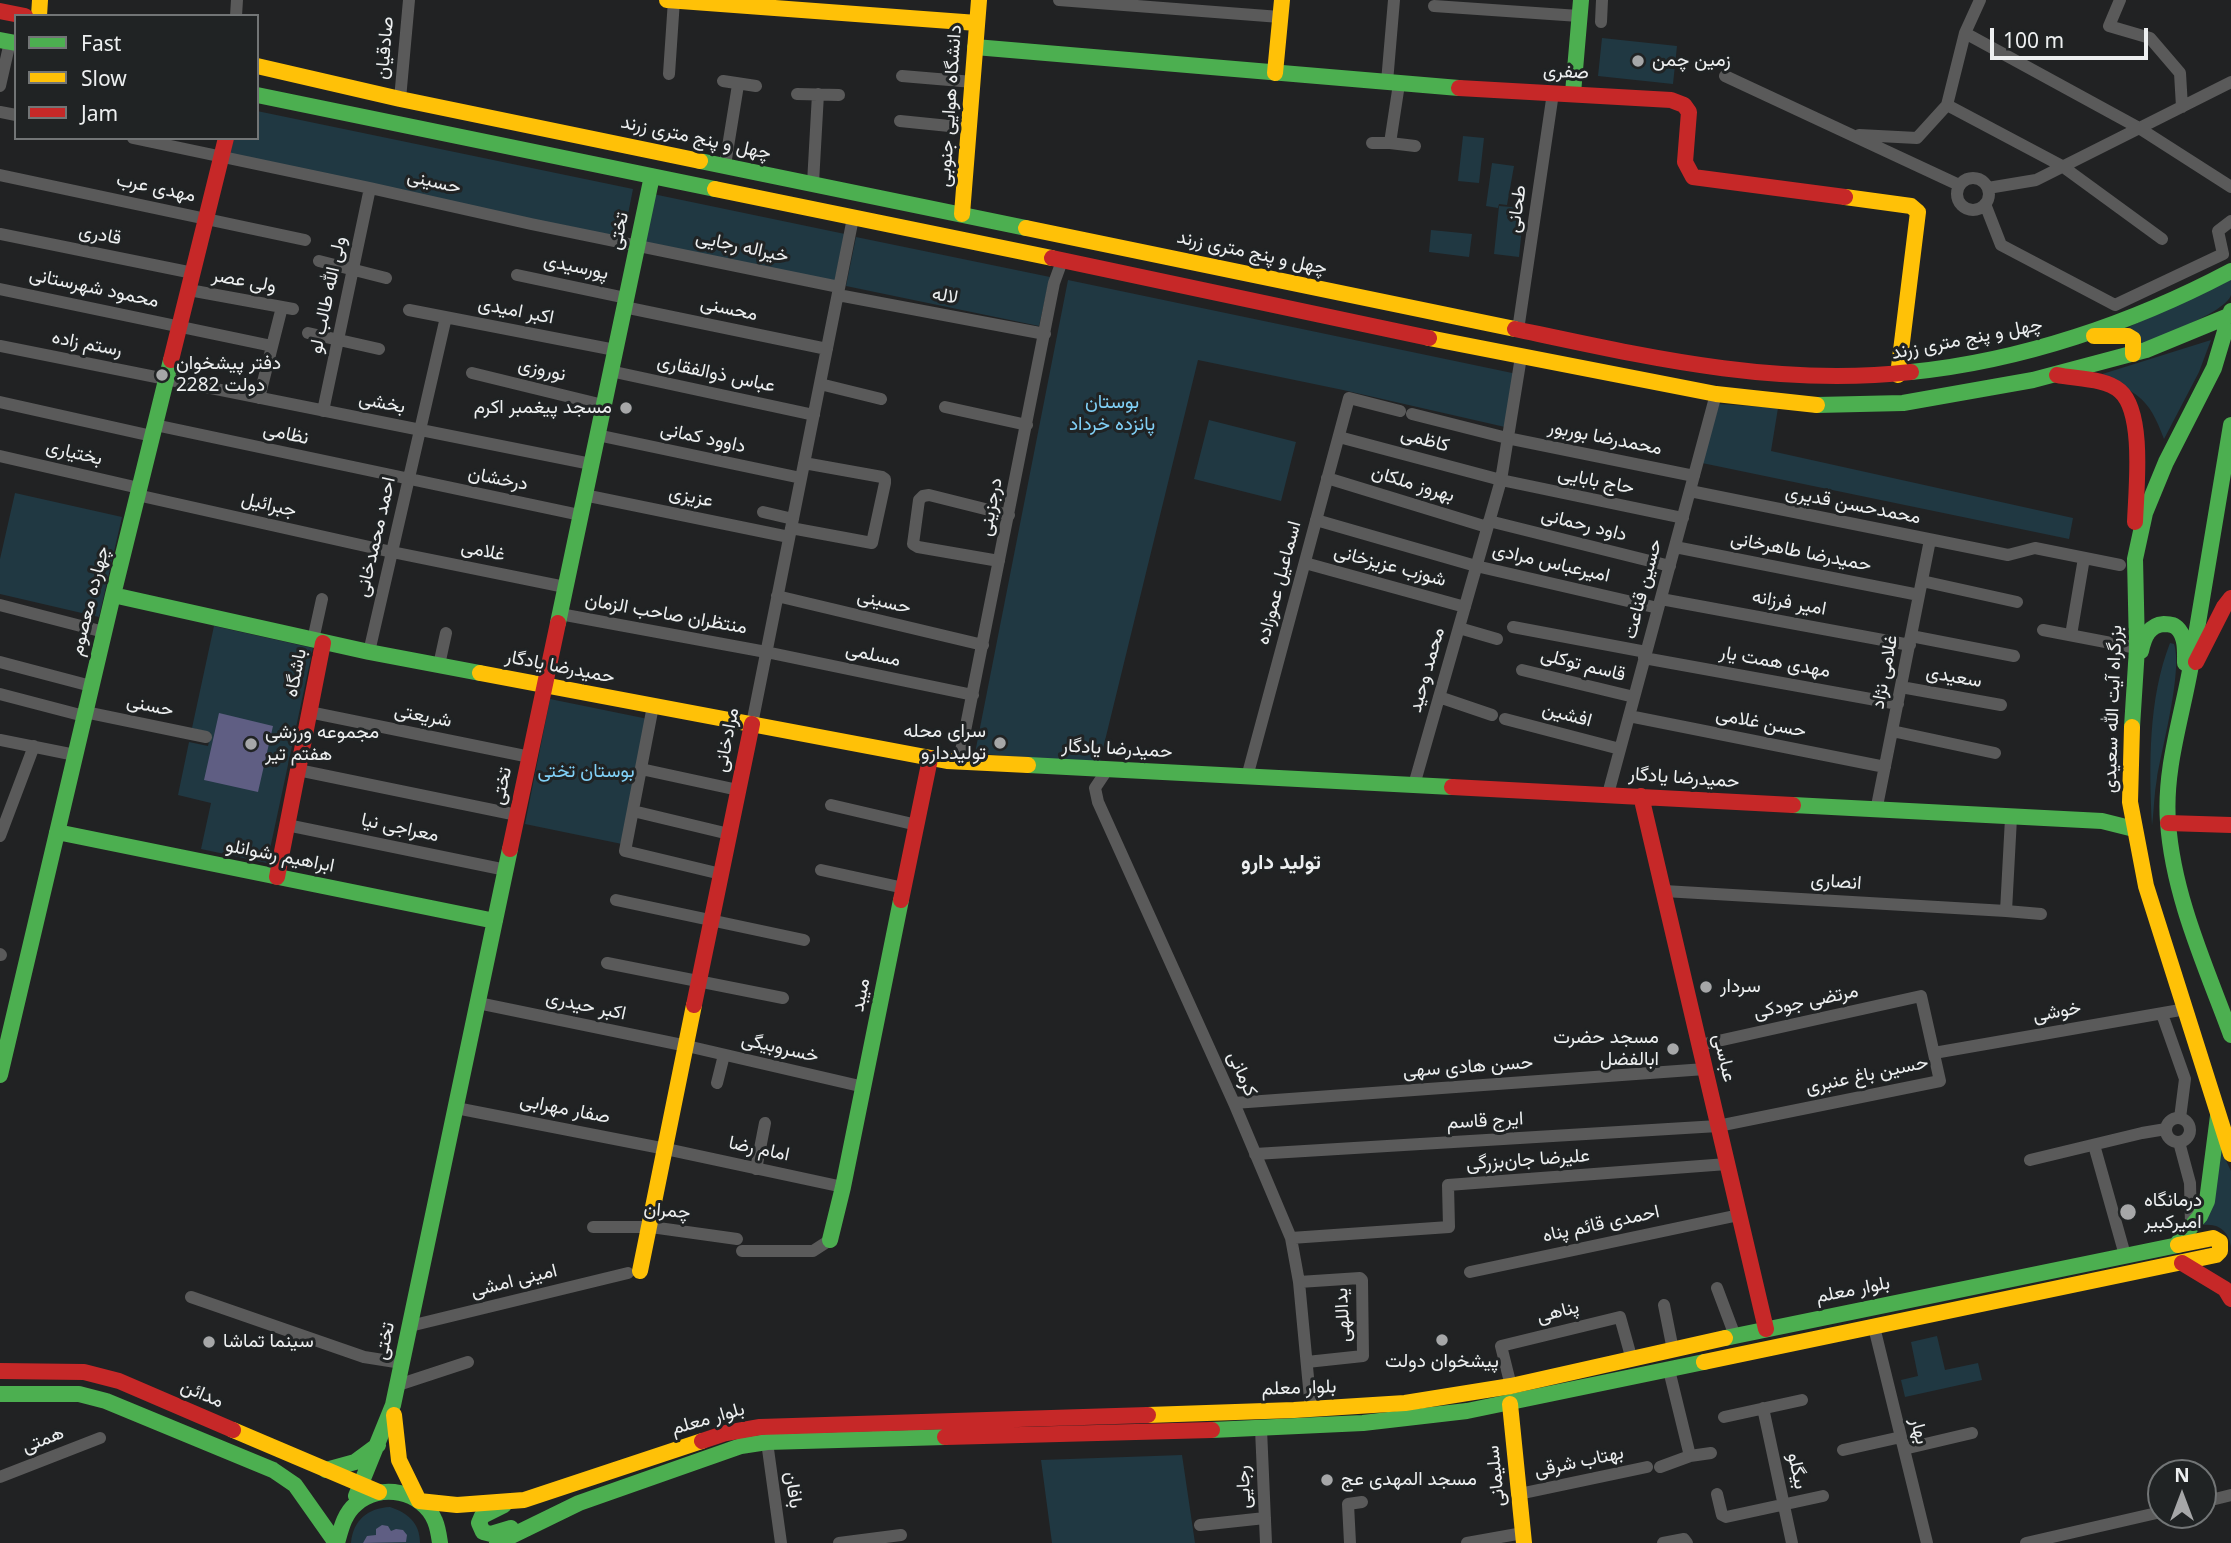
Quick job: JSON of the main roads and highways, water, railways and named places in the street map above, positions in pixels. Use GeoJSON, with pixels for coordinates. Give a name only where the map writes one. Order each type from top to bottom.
{"type":"FeatureCollection","features":[{"type":"Feature","properties":{"kind":"main road"},"geometry":{"type":"LineString","coordinates":[[667,0],[833,6],[977,23]]}},
{"type":"Feature","properties":{"kind":"main road","name":"دانشگاه هوایی جنوبی"},"geometry":{"type":"LineString","coordinates":[[961,239],[979,0]]}},
{"type":"Feature","properties":{"kind":"main road"},"geometry":{"type":"LineString","coordinates":[[1275,73],[1282,0]]}},
{"type":"Feature","properties":{"kind":"main road"},"geometry":{"type":"LineString","coordinates":[[1573,93],[1580,8]]}},
{"type":"Feature","properties":{"kind":"main road","name":"صفری"},"geometry":{"type":"LineString","coordinates":[[975,47],[1393,83],[1671,100],[1683,104],[1689,112],[1684,162],[1687,172],[1693,177],[1911,206],[1918,212],[1898,375]]}},
{"type":"Feature","properties":{"kind":"main road","name":"چهل و پنج متری زرند"},"geometry":{"type":"LineString","coordinates":[[259,66],[400,99],[1518,330],[1645,355],[1774,375],[1898,375],[2022,353],[2135,316],[2231,271]]}},
{"type":"Feature","properties":{"kind":"main road"},"geometry":{"type":"LineString","coordinates":[[259,95],[1521,357],[1716,394],[1832,406],[1903,403],[2057,375],[2133,354],[2230,314]]}},
{"type":"Feature","properties":{"kind":"main road","name":"چهارده معصوم"},"geometry":{"type":"LineString","coordinates":[[0,1075],[7,1017],[57,832],[226,140]]}},
{"type":"Feature","properties":{"kind":"main road","name":"تختی"},"geometry":{"type":"LineString","coordinates":[[336,1543],[344,1517],[352,1506],[378,1445],[398,1385],[652,176]]}},
{"type":"Feature","properties":{"kind":"main road"},"geometry":{"type":"LineString","coordinates":[[891,225],[903,220],[906,215],[905,209],[896,200]]}},
{"type":"Feature","properties":{"kind":"main road"},"geometry":{"type":"LineString","coordinates":[[1033,255],[1025,247],[1023,239],[1029,234],[1046,232]]}},
{"type":"Feature","properties":{"kind":"main road","name":"بزرگراه آیت الله سعیدی"},"geometry":{"type":"LineString","coordinates":[[2230,314],[2214,368],[2153,491],[2128,562],[2137,648],[2130,751],[2130,802],[2134,829],[2160,936],[2186,1009],[2231,1154]]}},
{"type":"Feature","properties":{"kind":"main road"},"geometry":{"type":"LineString","coordinates":[[2076,337],[2128,336],[2133,339],[2133,354]]}},
{"type":"Feature","properties":{"kind":"main road"},"geometry":{"type":"LineString","coordinates":[[2057,375],[2109,386],[2120,391],[2129,403],[2135,434],[2128,562]]}},
{"type":"Feature","properties":{"kind":"main road"},"geometry":{"type":"LineString","coordinates":[[2231,425],[2190,674],[2169,774],[2168,824],[2181,888],[2231,1035]]}},
{"type":"Feature","properties":{"kind":"main road"},"geometry":{"type":"LineString","coordinates":[[2220,486],[2231,505]]}},
{"type":"Feature","properties":{"kind":"main road","name":"حمیدرضا یادگار"},"geometry":{"type":"LineString","coordinates":[[113,596],[369,652],[930,759],[2102,821],[2134,829]]}},
{"type":"Feature","properties":{"kind":"main road"},"geometry":{"type":"LineString","coordinates":[[2190,674],[2231,598]]}},
{"type":"Feature","properties":{"kind":"main road"},"geometry":{"type":"LineString","coordinates":[[2135,682],[2146,633],[2160,624],[2176,626],[2181,632],[2183,642],[2185,698]]}},
{"type":"Feature","properties":{"kind":"main road","name":"باشگاه"},"geometry":{"type":"LineString","coordinates":[[277,877],[309,712],[318,641]]}},
{"type":"Feature","properties":{"kind":"main road","name":"مرادخانی"},"geometry":{"type":"LineString","coordinates":[[634,1272],[650,1227],[752,724]]}},
{"type":"Feature","properties":{"kind":"main road","name":"میبد"},"geometry":{"type":"LineString","coordinates":[[830,1240],[844,1187],[930,759]]}},
{"type":"Feature","properties":{"kind":"main road","name":"عباسی"},"geometry":{"type":"LineString","coordinates":[[1641,796],[1766,1329]]}},
{"type":"Feature","properties":{"kind":"main road"},"geometry":{"type":"LineString","coordinates":[[2168,824],[2231,825]]}},
{"type":"Feature","properties":{"kind":"main road","name":"ابراهیم رشوانلو"},"geometry":{"type":"LineString","coordinates":[[57,832],[495,921]]}},
{"type":"Feature","properties":{"kind":"main road"},"geometry":{"type":"LineString","coordinates":[[2176,1245],[2200,1216],[2207,1201],[2218,1112]]}},
{"type":"Feature","properties":{"kind":"main road","name":"بلوار معلم"},"geometry":{"type":"LineString","coordinates":[[379,1492],[393,1491],[419,1500],[457,1505],[524,1500],[726,1433],[760,1427],[1311,1409],[1405,1403],[1511,1386],[1766,1329],[2176,1245],[2213,1238],[2221,1245],[2216,1255],[1971,1309],[1510,1404],[1413,1419],[1262,1429],[767,1443],[727,1450],[579,1503],[498,1543]]}},
{"type":"Feature","properties":{"kind":"main road"},"geometry":{"type":"LineString","coordinates":[[2182,1263],[2225,1289],[2231,1299]]}},
{"type":"Feature","properties":{"kind":"main road","name":"مدائن"},"geometry":{"type":"LineString","coordinates":[[0,1371],[84,1372],[119,1381],[379,1492]]}},
{"type":"Feature","properties":{"kind":"main road"},"geometry":{"type":"LineString","coordinates":[[0,1394],[79,1394],[106,1401],[273,1470],[295,1485],[336,1543]]}},
{"type":"Feature","properties":{"kind":"main road","name":"سلیمانی"},"geometry":{"type":"LineString","coordinates":[[1510,1404],[1524,1538]]}},
{"type":"Feature","properties":{"kind":"main road","name":"تختی"},"geometry":{"type":"LineString","coordinates":[[393,1405],[394,1445],[404,1477],[436,1521],[440,1543]]}},
{"type":"Feature","properties":{"kind":"main road"},"geometry":{"type":"LineString","coordinates":[[326,1470],[348,1466],[369,1454],[378,1445]]}},
{"type":"Feature","properties":{"kind":"main road"},"geometry":{"type":"LineString","coordinates":[[352,1506],[379,1492]]}},
{"type":"Feature","properties":{"kind":"main road"},"geometry":{"type":"LineString","coordinates":[[508,1502],[482,1516],[479,1523],[483,1532],[491,1534],[549,1516]]}},
{"type":"Feature","properties":{"kind":"water"},"geometry":{"type":"Polygon","coordinates":[[[219,713],[273,726],[258,792],[204,780],[219,713]]]}},
{"type":"Feature","properties":{"kind":"water"},"geometry":{"type":"Polygon","coordinates":[[[382,1525],[388,1526],[391,1531],[403,1530],[407,1535],[406,1542],[363,1543],[367,1536],[376,1535],[376,1529],[382,1525]]]}},
{"type":"Feature","properties":{"kind":"place","name":"زمین چمن"},"geometry":{"type":"Point","coordinates":[1638,61]}},
{"type":"Feature","properties":{"kind":"place","name":"دفتر پیشخوان دولت 2282"},"geometry":{"type":"Point","coordinates":[162,375]}},
{"type":"Feature","properties":{"kind":"place","name":"مسجد پیغمبر اکرم"},"geometry":{"type":"Point","coordinates":[626,408]}},
{"type":"Feature","properties":{"kind":"place","name":"سرای محله تولیددارو"},"geometry":{"type":"Point","coordinates":[1000,743]}},
{"type":"Feature","properties":{"kind":"place","name":"مجموعه ورزشی هفتم تیر"},"geometry":{"type":"Point","coordinates":[251,744]}},
{"type":"Feature","properties":{"kind":"place","name":"سردار"},"geometry":{"type":"Point","coordinates":[1706,987]}},
{"type":"Feature","properties":{"kind":"place","name":"مسجد حضرت ابالفضل"},"geometry":{"type":"Point","coordinates":[1673,1049]}},
{"type":"Feature","properties":{"kind":"place","name":"درمانگاه امیرکبیر"},"geometry":{"type":"Point","coordinates":[2128,1212]}},
{"type":"Feature","properties":{"kind":"place","name":"پیشخوان دولت"},"geometry":{"type":"Point","coordinates":[1442,1340]}},
{"type":"Feature","properties":{"kind":"place","name":"سینما تماشا"},"geometry":{"type":"Point","coordinates":[209,1342]}},
{"type":"Feature","properties":{"kind":"place","name":"مسجد المهدی عج"},"geometry":{"type":"Point","coordinates":[1327,1480]}},
{"type":"Feature","properties":{"kind":"district","name":"تولید دارو"},"geometry":{"type":"Point","coordinates":[1281,863]}},
{"type":"Feature","properties":{"kind":"park label","name":"بوستان پانزده خرداد"},"geometry":{"type":"Point","coordinates":[1112,414]}},
{"type":"Feature","properties":{"kind":"park label","name":"بوستان تختی"},"geometry":{"type":"Point","coordinates":[586,772]}}]}
